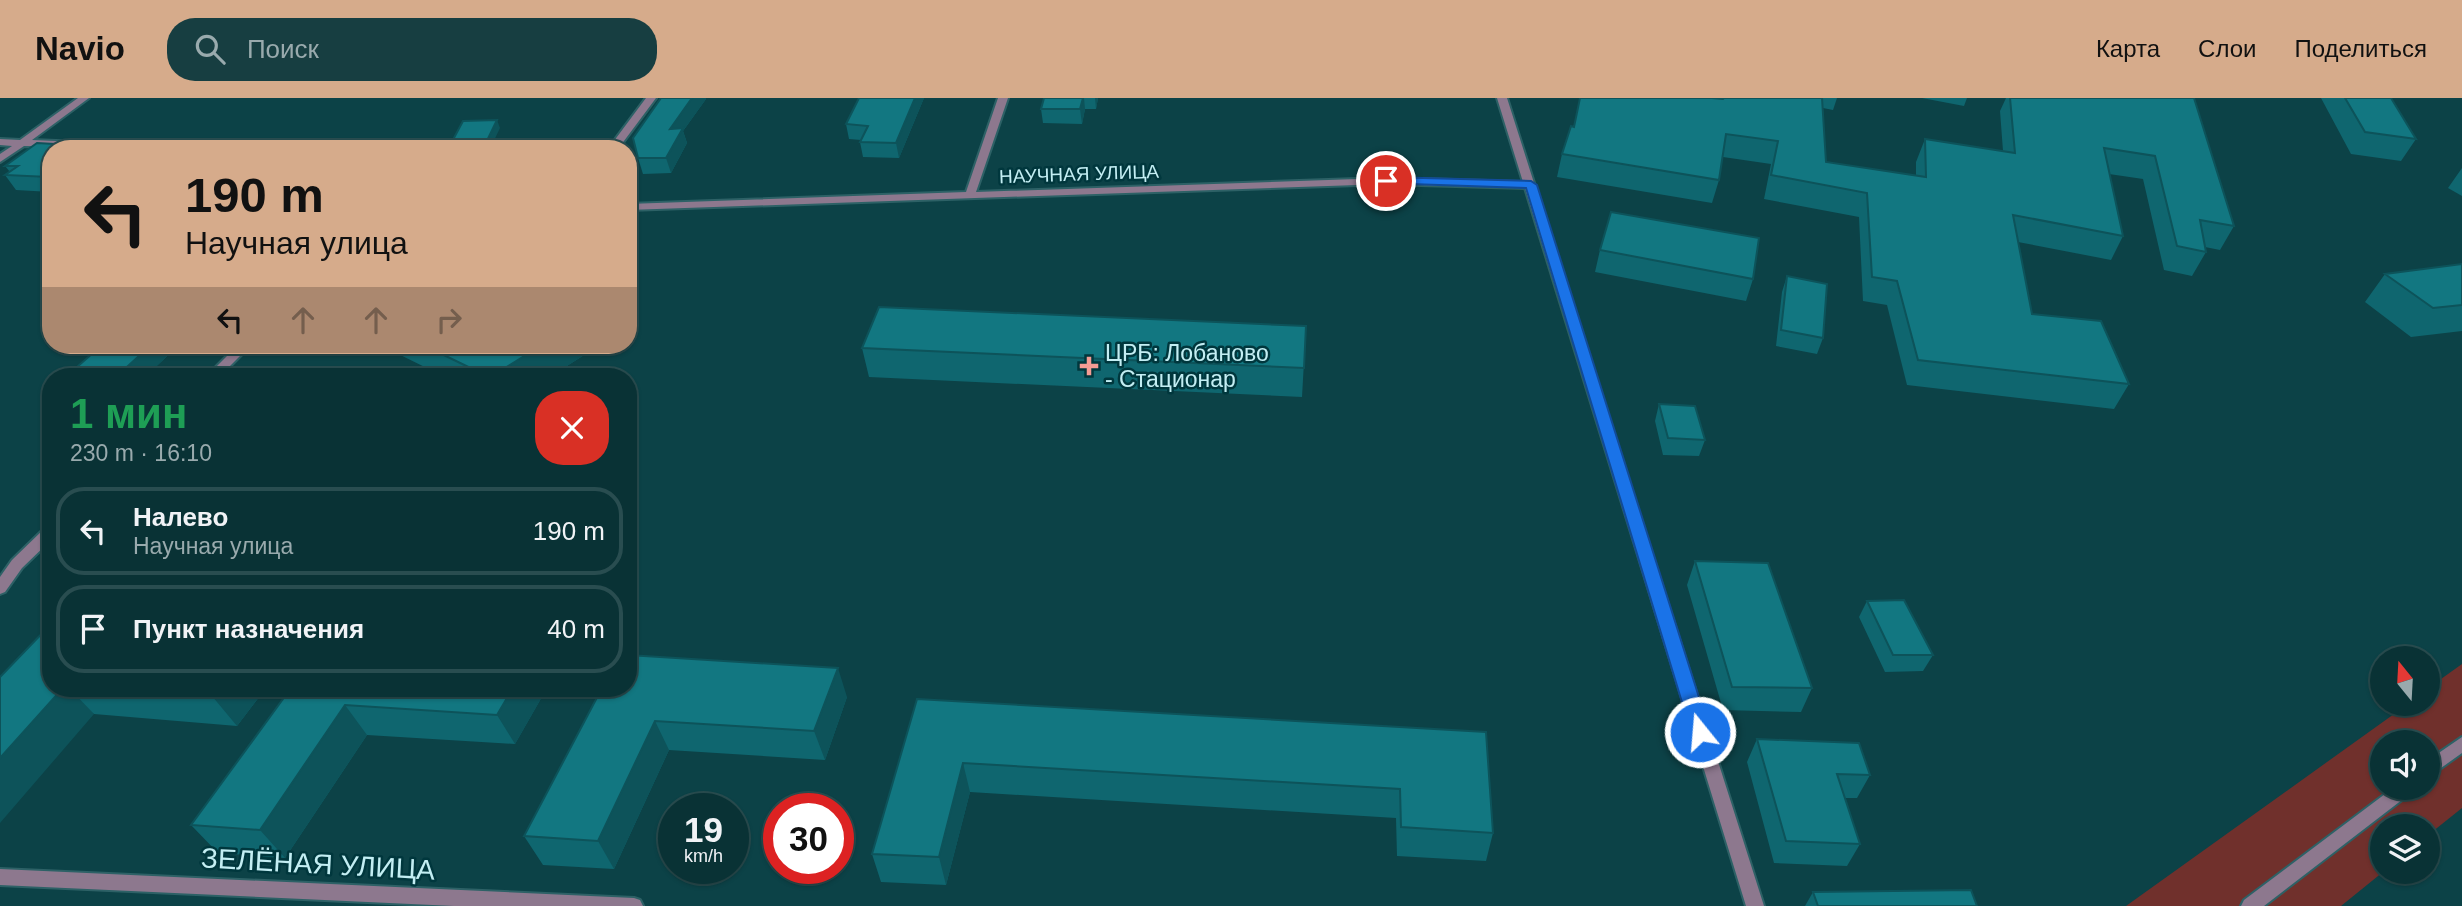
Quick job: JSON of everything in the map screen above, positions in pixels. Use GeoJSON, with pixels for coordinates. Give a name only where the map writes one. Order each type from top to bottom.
{"type":"FeatureCollection","features":[{"type":"Feature","properties":{"kind":"street"},"geometry":{"type":"LineString","coordinates":[[0,159],[84,98]]}},
{"type":"Feature","properties":{"kind":"street"},"geometry":{"type":"LineString","coordinates":[[620,140],[651,98]]}},
{"type":"Feature","properties":{"kind":"street"},"geometry":{"type":"LineString","coordinates":[[970,195],[1003,98]]}},
{"type":"Feature","properties":{"kind":"street"},"geometry":{"type":"LineString","coordinates":[[1502,98],[1755,906]]}},
{"type":"Feature","properties":{"kind":"street"},"geometry":{"type":"LineString","coordinates":[[0,142],[42,144]]}},
{"type":"Feature","properties":{"kind":"street","name":"НАУЧНАЯ УЛИЦА"},"geometry":{"type":"LineString","coordinates":[[637,207],[1386,181],[1531,185]]}},
{"type":"Feature","properties":{"kind":"street"},"geometry":{"type":"LineString","coordinates":[[221,368],[236,354]]}},
{"type":"Feature","properties":{"kind":"street"},"geometry":{"type":"LineString","coordinates":[[0,587],[17,564],[42,540]]}},
{"type":"Feature","properties":{"kind":"street"},"geometry":{"type":"LineString","coordinates":[[2440,761],[2462,744]]}},
{"type":"Feature","properties":{"kind":"street"},"geometry":{"type":"LineString","coordinates":[[2250,906],[2389,800]]}},
{"type":"Feature","properties":{"kind":"street","name":"ЗЕЛЁНАЯ УЛИЦА"},"geometry":{"type":"LineString","coordinates":[[0,877],[634,906]]}},
{"type":"Feature","properties":{"kind":"shaded area"},"geometry":{"type":"Polygon","coordinates":[[[2462,664],[2462,808],[2440,826],[2440,814],[2370,814],[2370,883],[2341,906],[2126,906],[2370,731],[2370,800],[2440,800],[2440,730],[2372,730],[2391,716],[2440,716],[2440,680],[2462,664]]]}},
{"type":"Feature","properties":{"kind":"building"},"geometry":{"type":"Polygon","coordinates":[[[661,98],[692,98],[670,129],[683,128],[666,158],[638,158],[637,140],[633,138],[661,98]]]}},
{"type":"Feature","properties":{"kind":"building"},"geometry":{"type":"Polygon","coordinates":[[[859,98],[915,98],[896,143],[860,142],[868,126],[846,124],[859,98]]]}},
{"type":"Feature","properties":{"kind":"building"},"geometry":{"type":"Polygon","coordinates":[[[1044,98],[1083,98],[1080,109],[1041,109],[1044,98]]]}},
{"type":"Feature","properties":{"kind":"building"},"geometry":{"type":"Polygon","coordinates":[[[1580,98],[1822,98],[1826,162],[1926,177],[1925,139],[2015,153],[2010,98],[2194,98],[2234,226],[2200,220],[2206,252],[2177,246],[2155,156],[2104,148],[2123,236],[2013,215],[2032,314],[2101,321],[2129,384],[1918,360],[1897,281],[1872,277],[1867,193],[1771,175],[1778,141],[1726,134],[1719,180],[1562,154],[1571,126],[1574,127],[1580,98]]]}},
{"type":"Feature","properties":{"kind":"building"},"geometry":{"type":"Polygon","coordinates":[[[2345,98],[2391,98],[2416,139],[2365,132],[2345,98]]]}},
{"type":"Feature","properties":{"kind":"building"},"geometry":{"type":"Polygon","coordinates":[[[497,120],[487,140],[453,140],[463,121],[497,120]]]}},
{"type":"Feature","properties":{"kind":"building"},"geometry":{"type":"Polygon","coordinates":[[[37,143],[42,143],[42,177],[5,175],[18,166],[5,166],[37,143]]]}},
{"type":"Feature","properties":{"kind":"building"},"geometry":{"type":"Polygon","coordinates":[[[1611,212],[1759,238],[1753,279],[1600,250],[1611,212]]]}},
{"type":"Feature","properties":{"kind":"building"},"geometry":{"type":"Polygon","coordinates":[[[2462,264],[2462,305],[2433,308],[2385,274],[2462,264]]]}},
{"type":"Feature","properties":{"kind":"building"},"geometry":{"type":"Polygon","coordinates":[[[1787,276],[1827,284],[1823,338],[1781,330],[1787,276]]]}},
{"type":"Feature","properties":{"kind":"building"},"geometry":{"type":"Polygon","coordinates":[[[879,307],[1306,326],[1304,368],[862,348],[879,307]]]}},
{"type":"Feature","properties":{"kind":"building"},"geometry":{"type":"Polygon","coordinates":[[[92,354],[141,354],[126,368],[76,368],[92,354]]]}},
{"type":"Feature","properties":{"kind":"building"},"geometry":{"type":"Polygon","coordinates":[[[442,354],[527,354],[505,368],[470,368],[442,354]]]}},
{"type":"Feature","properties":{"kind":"building"},"geometry":{"type":"Polygon","coordinates":[[[1659,404],[1695,406],[1705,440],[1668,438],[1659,404]]]}},
{"type":"Feature","properties":{"kind":"building"},"geometry":{"type":"Polygon","coordinates":[[[1695,561],[1768,563],[1812,688],[1732,687],[1695,561]]]}},
{"type":"Feature","properties":{"kind":"building"},"geometry":{"type":"Polygon","coordinates":[[[1904,600],[1933,655],[1893,655],[1867,601],[1904,600]]]}},
{"type":"Feature","properties":{"kind":"building"},"geometry":{"type":"Polygon","coordinates":[[[42,633],[42,697],[55,697],[0,758],[0,677],[42,633]]]}},
{"type":"Feature","properties":{"kind":"building"},"geometry":{"type":"Polygon","coordinates":[[[637,656],[838,668],[814,731],[655,721],[598,841],[524,836],[597,697],[637,697],[637,656]]]}},
{"type":"Feature","properties":{"kind":"building"},"geometry":{"type":"Polygon","coordinates":[[[284,697],[508,697],[497,715],[345,705],[260,830],[191,825],[284,697]]]}},
{"type":"Feature","properties":{"kind":"building"},"geometry":{"type":"Polygon","coordinates":[[[917,699],[1486,732],[1493,833],[1401,827],[1400,789],[963,763],[939,857],[872,854],[917,699]]]}},
{"type":"Feature","properties":{"kind":"building"},"geometry":{"type":"Polygon","coordinates":[[[1757,739],[1859,743],[1870,775],[1837,774],[1860,844],[1786,841],[1757,739]]]}},
{"type":"Feature","properties":{"kind":"building"},"geometry":{"type":"Polygon","coordinates":[[[1971,890],[1977,906],[1818,906],[1813,892],[1971,890]]]}},
{"type":"Feature","properties":{"kind":"place","name":"ЦРБ: Лобаново - Стационар"},"geometry":{"type":"Point","coordinates":[1089,366]}},
{"type":"Feature","properties":{"kind":"route"},"geometry":{"type":"LineString","coordinates":[[1386,181],[1531,185],[1700,732]]}}]}
